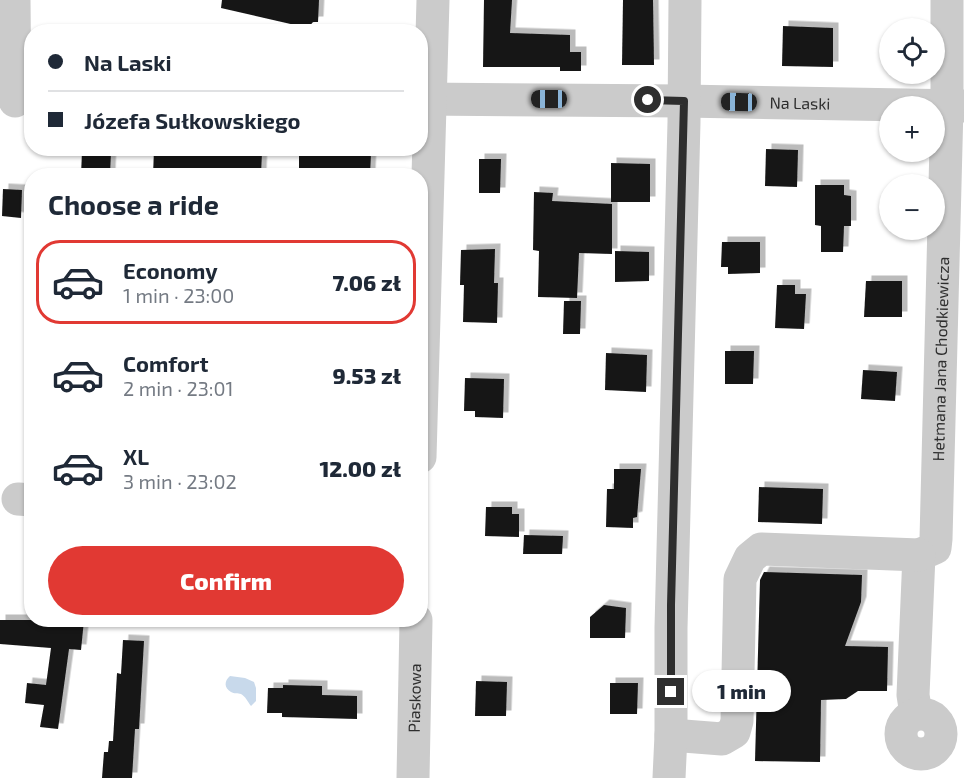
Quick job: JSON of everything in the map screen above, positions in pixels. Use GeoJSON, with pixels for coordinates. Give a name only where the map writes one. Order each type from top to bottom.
{"type":"FeatureCollection","features":[{"type":"Feature","properties":{"kind":"street"},"geometry":{"type":"LineString","coordinates":[[14,0],[16,101]]}},
{"type":"Feature","properties":{"kind":"street"},"geometry":{"type":"LineString","coordinates":[[428,57],[432,0]]}},
{"type":"Feature","properties":{"kind":"street"},"geometry":{"type":"LineString","coordinates":[[669,778],[685,0]]}},
{"type":"Feature","properties":{"kind":"street","name":"Hetmana Jana Chodkiewicza"},"geometry":{"type":"LineString","coordinates":[[913,765],[901,733],[905,721],[916,714],[914,695],[928,547],[956,106],[947,0]]}},
{"type":"Feature","properties":{"kind":"street","name":"Na Laski"},"geometry":{"type":"LineString","coordinates":[[428,99],[956,106]]}},
{"type":"Feature","properties":{"kind":"street"},"geometry":{"type":"LineString","coordinates":[[671,735],[722,739],[734,732],[737,721],[740,579],[750,558],[760,549],[928,547]]}},
{"type":"Feature","properties":{"kind":"street","name":"Piaskowa"},"geometry":{"type":"LineString","coordinates":[[413,778],[416,627]]}},
{"type":"Feature","properties":{"kind":"water"},"geometry":{"type":"Polygon","coordinates":[[[230,676],[254,682],[256,701],[251,706],[242,695],[232,693],[227,689],[226,682],[230,676]]]}},
{"type":"Feature","properties":{"kind":"building"},"geometry":{"type":"Polygon","coordinates":[[[222,0],[319,0],[318,22],[311,24],[291,24],[221,8],[222,0]]]}},
{"type":"Feature","properties":{"kind":"building"},"geometry":{"type":"Polygon","coordinates":[[[484,0],[512,0],[510,33],[570,35],[570,52],[581,52],[581,71],[560,71],[560,67],[483,67],[484,0]]]}},
{"type":"Feature","properties":{"kind":"building"},"geometry":{"type":"Polygon","coordinates":[[[623,0],[653,0],[654,65],[622,65],[623,0]]]}},
{"type":"Feature","properties":{"kind":"building"},"geometry":{"type":"Polygon","coordinates":[[[783,26],[833,28],[833,67],[782,66],[783,26]]]}},
{"type":"Feature","properties":{"kind":"building"},"geometry":{"type":"Polygon","coordinates":[[[766,149],[798,150],[797,187],[765,186],[766,149]]]}},
{"type":"Feature","properties":{"kind":"building"},"geometry":{"type":"Polygon","coordinates":[[[82,156],[111,156],[110,168],[81,168],[82,156]]]}},
{"type":"Feature","properties":{"kind":"building"},"geometry":{"type":"Polygon","coordinates":[[[154,156],[262,156],[261,168],[153,168],[154,156]]]}},
{"type":"Feature","properties":{"kind":"building"},"geometry":{"type":"Polygon","coordinates":[[[299,156],[371,156],[370,168],[299,168],[299,156]]]}},
{"type":"Feature","properties":{"kind":"building"},"geometry":{"type":"Polygon","coordinates":[[[479,159],[501,159],[500,193],[479,193],[479,159]]]}},
{"type":"Feature","properties":{"kind":"building"},"geometry":{"type":"Polygon","coordinates":[[[611,163],[650,164],[650,202],[611,202],[611,163]]]}},
{"type":"Feature","properties":{"kind":"building"},"geometry":{"type":"Polygon","coordinates":[[[815,185],[844,185],[844,195],[851,196],[851,226],[844,226],[843,252],[821,252],[821,226],[815,225],[815,185]]]}},
{"type":"Feature","properties":{"kind":"building"},"geometry":{"type":"Polygon","coordinates":[[[3,189],[22,190],[21,218],[2,216],[3,189]]]}},
{"type":"Feature","properties":{"kind":"building"},"geometry":{"type":"Polygon","coordinates":[[[534,192],[553,193],[552,201],[612,204],[612,254],[579,253],[577,298],[538,297],[539,251],[533,250],[534,192]]]}},
{"type":"Feature","properties":{"kind":"building"},"geometry":{"type":"Polygon","coordinates":[[[722,242],[760,242],[760,273],[728,274],[728,267],[721,267],[722,242]]]}},
{"type":"Feature","properties":{"kind":"building"},"geometry":{"type":"Polygon","coordinates":[[[495,249],[494,283],[498,283],[497,323],[463,322],[464,285],[460,285],[461,250],[495,249]]]}},
{"type":"Feature","properties":{"kind":"building"},"geometry":{"type":"Polygon","coordinates":[[[615,251],[649,252],[649,281],[615,282],[615,251]]]}},
{"type":"Feature","properties":{"kind":"building"},"geometry":{"type":"Polygon","coordinates":[[[866,281],[902,281],[902,317],[864,317],[866,281]]]}},
{"type":"Feature","properties":{"kind":"building"},"geometry":{"type":"Polygon","coordinates":[[[777,285],[795,285],[795,294],[806,294],[804,329],[775,328],[777,285]]]}},
{"type":"Feature","properties":{"kind":"building"},"geometry":{"type":"Polygon","coordinates":[[[564,301],[581,301],[580,334],[563,334],[564,301]]]}},
{"type":"Feature","properties":{"kind":"building"},"geometry":{"type":"Polygon","coordinates":[[[725,351],[754,351],[753,384],[725,384],[725,351]]]}},
{"type":"Feature","properties":{"kind":"building"},"geometry":{"type":"Polygon","coordinates":[[[606,353],[647,355],[646,392],[605,390],[606,353]]]}},
{"type":"Feature","properties":{"kind":"building"},"geometry":{"type":"Polygon","coordinates":[[[863,370],[897,372],[895,401],[861,399],[863,370]]]}},
{"type":"Feature","properties":{"kind":"building"},"geometry":{"type":"Polygon","coordinates":[[[465,378],[504,379],[503,418],[475,417],[475,411],[464,411],[465,378]]]}},
{"type":"Feature","properties":{"kind":"building"},"geometry":{"type":"Polygon","coordinates":[[[614,469],[641,469],[637,517],[633,518],[633,528],[606,527],[607,489],[614,489],[614,469]]]}},
{"type":"Feature","properties":{"kind":"building"},"geometry":{"type":"Polygon","coordinates":[[[759,487],[823,489],[822,524],[758,522],[759,487]]]}},
{"type":"Feature","properties":{"kind":"building"},"geometry":{"type":"Polygon","coordinates":[[[486,507],[512,507],[512,514],[519,514],[519,537],[485,536],[486,507]]]}},
{"type":"Feature","properties":{"kind":"building"},"geometry":{"type":"Polygon","coordinates":[[[524,535],[563,536],[562,554],[523,554],[524,535]]]}},
{"type":"Feature","properties":{"kind":"building"},"geometry":{"type":"Polygon","coordinates":[[[764,572],[862,575],[861,602],[845,646],[888,647],[887,691],[858,691],[846,699],[821,700],[820,762],[755,761],[760,580],[764,572]]]}},
{"type":"Feature","properties":{"kind":"building"},"geometry":{"type":"Polygon","coordinates":[[[604,605],[626,608],[625,638],[590,638],[590,617],[604,605]]]}},
{"type":"Feature","properties":{"kind":"building"},"geometry":{"type":"Polygon","coordinates":[[[0,620],[24,620],[24,627],[83,627],[81,650],[69,649],[58,729],[40,727],[44,705],[25,703],[27,683],[46,685],[51,648],[0,644],[0,620]]]}},
{"type":"Feature","properties":{"kind":"building"},"geometry":{"type":"Polygon","coordinates":[[[123,640],[144,641],[139,729],[135,729],[132,778],[102,778],[104,752],[108,752],[109,741],[113,741],[117,673],[121,674],[123,640]]]}},
{"type":"Feature","properties":{"kind":"building"},"geometry":{"type":"Polygon","coordinates":[[[476,681],[507,682],[506,716],[475,716],[476,681]]]}},
{"type":"Feature","properties":{"kind":"building"},"geometry":{"type":"Polygon","coordinates":[[[610,683],[638,683],[637,714],[610,714],[610,683]]]}},
{"type":"Feature","properties":{"kind":"building"},"geometry":{"type":"Polygon","coordinates":[[[283,685],[322,686],[322,695],[357,696],[357,719],[282,717],[282,713],[267,713],[268,688],[283,688],[283,685]]]}},
{"type":"Feature","properties":{"kind":"route"},"geometry":{"type":"LineString","coordinates":[[648,100],[684,101],[675,418],[671,692]]}}]}
